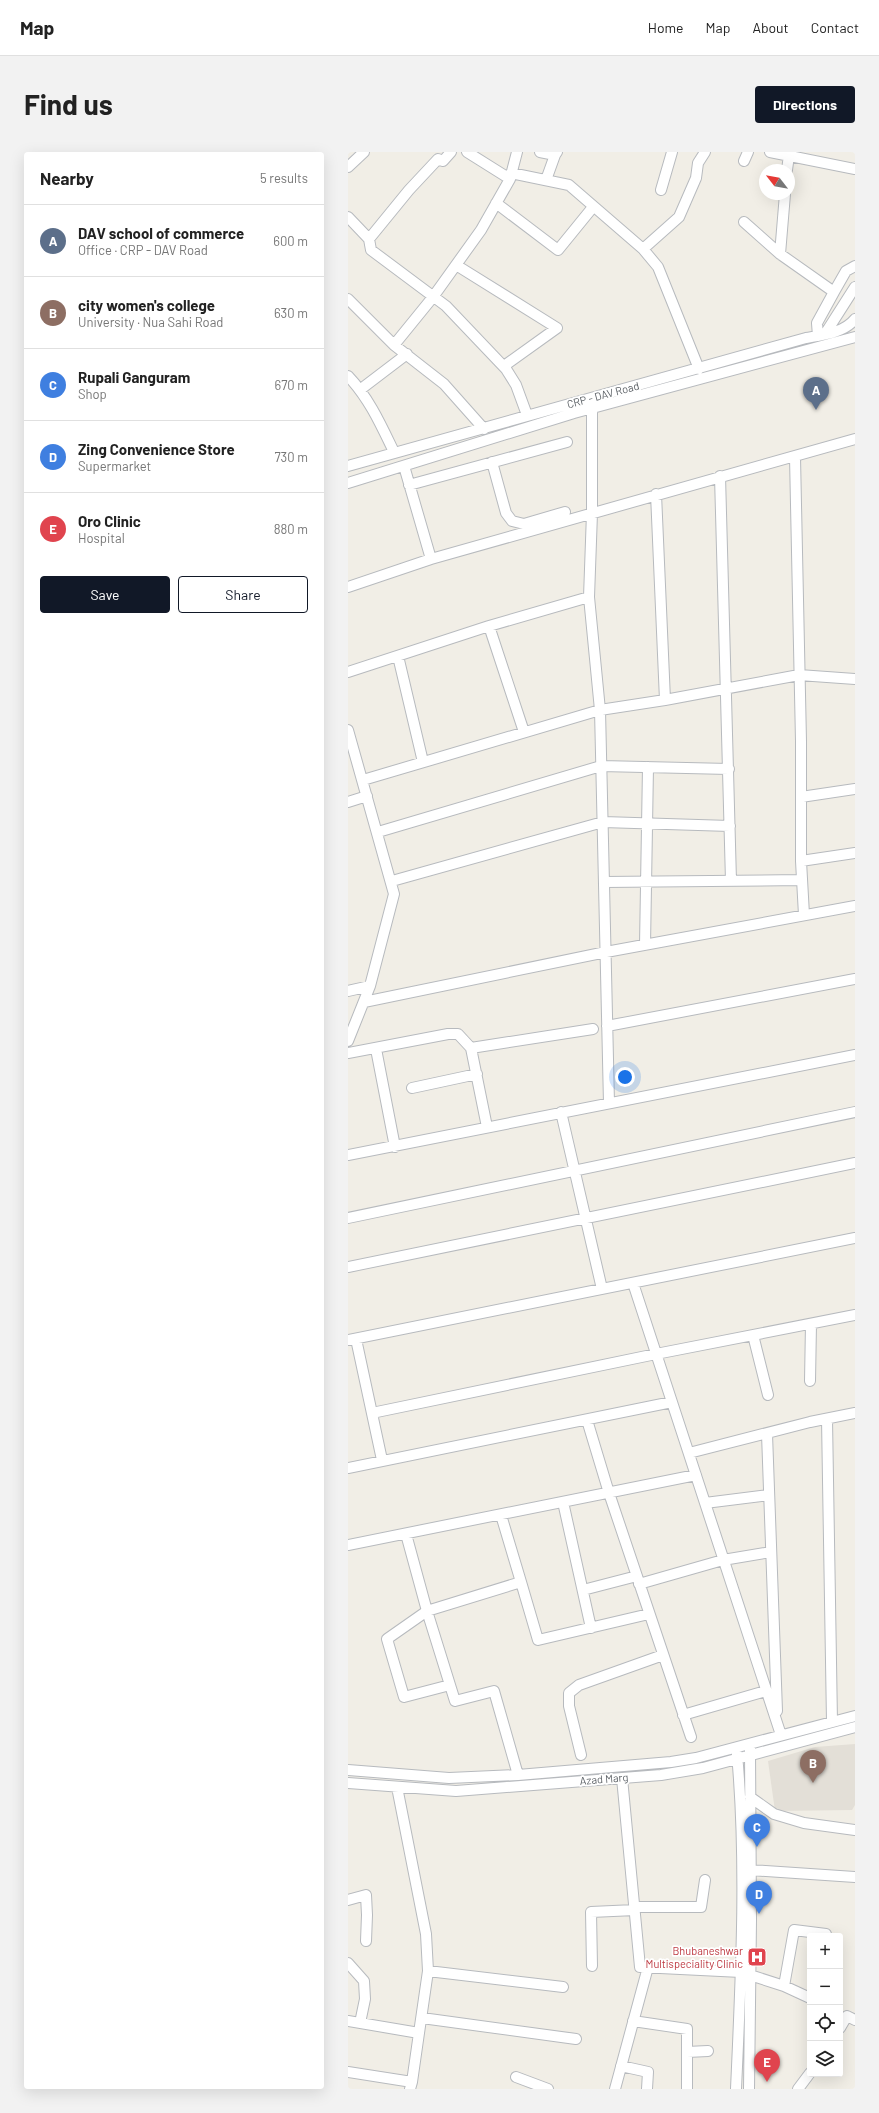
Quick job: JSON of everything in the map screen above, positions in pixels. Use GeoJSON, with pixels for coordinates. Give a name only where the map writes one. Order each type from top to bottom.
{"type":"FeatureCollection","features":[{"type":"Feature","properties":{"kind":"street"},"geometry":{"type":"LineString","coordinates":[[348,167],[364,152]]}},
{"type":"Feature","properties":{"kind":"street"},"geometry":{"type":"LineString","coordinates":[[369,239],[409,190],[438,159],[443,162],[451,152]]}},
{"type":"Feature","properties":{"kind":"street"},"geometry":{"type":"LineString","coordinates":[[467,152],[511,176],[546,180],[569,185],[643,249],[658,268],[698,369]]}},
{"type":"Feature","properties":{"kind":"street"},"geometry":{"type":"LineString","coordinates":[[394,345],[434,297],[496,203],[511,176],[517,152]]}},
{"type":"Feature","properties":{"kind":"street"},"geometry":{"type":"LineString","coordinates":[[540,152],[556,153],[546,180]]}},
{"type":"Feature","properties":{"kind":"street"},"geometry":{"type":"LineString","coordinates":[[661,190],[672,152]]}},
{"type":"Feature","properties":{"kind":"street"},"geometry":{"type":"LineString","coordinates":[[643,249],[679,217],[696,178],[698,163],[705,152]]}},
{"type":"Feature","properties":{"kind":"street"},"geometry":{"type":"LineString","coordinates":[[770,152],[855,169]]}},
{"type":"Feature","properties":{"kind":"street"},"geometry":{"type":"LineString","coordinates":[[788,164],[789,155]]}},
{"type":"Feature","properties":{"kind":"street"},"geometry":{"type":"LineString","coordinates":[[780,254],[784,200]]}},
{"type":"Feature","properties":{"kind":"street"},"geometry":{"type":"LineString","coordinates":[[496,203],[558,250],[593,207]]}},
{"type":"Feature","properties":{"kind":"street"},"geometry":{"type":"LineString","coordinates":[[348,217],[369,239],[371,250],[446,306],[504,366],[516,385],[527,416]]}},
{"type":"Feature","properties":{"kind":"street"},"geometry":{"type":"LineString","coordinates":[[744,222],[780,254],[834,292]]}},
{"type":"Feature","properties":{"kind":"street"},"geometry":{"type":"LineString","coordinates":[[456,265],[558,328],[504,366]]}},
{"type":"Feature","properties":{"kind":"street"},"geometry":{"type":"LineString","coordinates":[[822,335],[817,323],[846,271],[855,266]]}},
{"type":"Feature","properties":{"kind":"street"},"geometry":{"type":"LineString","coordinates":[[822,335],[855,287]]}},
{"type":"Feature","properties":{"kind":"street"},"geometry":{"type":"LineString","coordinates":[[348,299],[394,345],[444,384],[484,429]]}},
{"type":"Feature","properties":{"kind":"street","name":"CRP - DAV Road"},"geometry":{"type":"LineString","coordinates":[[348,466],[394,452],[484,429],[822,335],[850,324],[855,319]]}},
{"type":"Feature","properties":{"kind":"street","name":"CRP - DAV Road"},"geometry":{"type":"LineString","coordinates":[[348,482],[592,409],[855,337]]}},
{"type":"Feature","properties":{"kind":"street"},"geometry":{"type":"LineString","coordinates":[[361,389],[407,354]]}},
{"type":"Feature","properties":{"kind":"street"},"geometry":{"type":"LineString","coordinates":[[348,376],[361,389],[376,414],[394,452]]}},
{"type":"Feature","properties":{"kind":"street"},"geometry":{"type":"LineString","coordinates":[[592,409],[592,513],[589,597],[600,710],[609,1103]]}},
{"type":"Feature","properties":{"kind":"street"},"geometry":{"type":"LineString","coordinates":[[348,587],[431,559],[656,494],[855,439]]}},
{"type":"Feature","properties":{"kind":"street"},"geometry":{"type":"LineString","coordinates":[[410,485],[567,442]]}},
{"type":"Feature","properties":{"kind":"street"},"geometry":{"type":"LineString","coordinates":[[794,457],[799,675],[801,860],[804,915]]}},
{"type":"Feature","properties":{"kind":"street"},"geometry":{"type":"LineString","coordinates":[[492,462],[506,513],[512,521],[524,524],[565,512]]}},
{"type":"Feature","properties":{"kind":"street"},"geometry":{"type":"LineString","coordinates":[[404,466],[431,559]]}},
{"type":"Feature","properties":{"kind":"street"},"geometry":{"type":"LineString","coordinates":[[720,476],[727,688],[731,880]]}},
{"type":"Feature","properties":{"kind":"street"},"geometry":{"type":"LineString","coordinates":[[656,494],[665,700]]}},
{"type":"Feature","properties":{"kind":"street"},"geometry":{"type":"LineString","coordinates":[[348,672],[489,626],[589,597]]}},
{"type":"Feature","properties":{"kind":"street"},"geometry":{"type":"LineString","coordinates":[[489,626],[524,732]]}},
{"type":"Feature","properties":{"kind":"street"},"geometry":{"type":"LineString","coordinates":[[398,656],[423,762]]}},
{"type":"Feature","properties":{"kind":"street"},"geometry":{"type":"LineString","coordinates":[[363,780],[600,710],[665,700],[799,675],[855,679]]}},
{"type":"Feature","properties":{"kind":"street"},"geometry":{"type":"LineString","coordinates":[[348,730],[392,881],[394,894],[370,986],[348,1041]]}},
{"type":"Feature","properties":{"kind":"street"},"geometry":{"type":"LineString","coordinates":[[378,832],[601,766],[729,769]]}},
{"type":"Feature","properties":{"kind":"street"},"geometry":{"type":"LineString","coordinates":[[645,945],[648,767]]}},
{"type":"Feature","properties":{"kind":"street"},"geometry":{"type":"LineString","coordinates":[[801,798],[855,789]]}},
{"type":"Feature","properties":{"kind":"street"},"geometry":{"type":"LineString","coordinates":[[348,802],[367,796]]}},
{"type":"Feature","properties":{"kind":"street"},"geometry":{"type":"LineString","coordinates":[[392,881],[603,822],[730,826]]}},
{"type":"Feature","properties":{"kind":"street"},"geometry":{"type":"LineString","coordinates":[[801,860],[855,853]]}},
{"type":"Feature","properties":{"kind":"street"},"geometry":{"type":"LineString","coordinates":[[604,882],[802,880]]}},
{"type":"Feature","properties":{"kind":"street"},"geometry":{"type":"LineString","coordinates":[[364,1002],[606,952],[855,906]]}},
{"type":"Feature","properties":{"kind":"street"},"geometry":{"type":"LineString","coordinates":[[607,1026],[855,979]]}},
{"type":"Feature","properties":{"kind":"street"},"geometry":{"type":"LineString","coordinates":[[348,991],[370,986]]}},
{"type":"Feature","properties":{"kind":"street"},"geometry":{"type":"LineString","coordinates":[[471,1048],[593,1029]]}},
{"type":"Feature","properties":{"kind":"street"},"geometry":{"type":"LineString","coordinates":[[348,1054],[454,1033],[464,1039],[471,1048],[487,1126]]}},
{"type":"Feature","properties":{"kind":"street"},"geometry":{"type":"LineString","coordinates":[[376,1049],[395,1147]]}},
{"type":"Feature","properties":{"kind":"street"},"geometry":{"type":"LineString","coordinates":[[348,1155],[395,1147],[487,1126],[855,1055]]}},
{"type":"Feature","properties":{"kind":"street"},"geometry":{"type":"LineString","coordinates":[[412,1088],[477,1074]]}},
{"type":"Feature","properties":{"kind":"street"},"geometry":{"type":"LineString","coordinates":[[561,1112],[602,1289]]}},
{"type":"Feature","properties":{"kind":"street"},"geometry":{"type":"LineString","coordinates":[[348,1218],[855,1112]]}},
{"type":"Feature","properties":{"kind":"street"},"geometry":{"type":"LineString","coordinates":[[348,1267],[855,1163]]}},
{"type":"Feature","properties":{"kind":"street"},"geometry":{"type":"LineString","coordinates":[[382,1460],[372,1413],[352,1340],[855,1238]]}},
{"type":"Feature","properties":{"kind":"street"},"geometry":{"type":"LineString","coordinates":[[633,1283],[781,1735]]}},
{"type":"Feature","properties":{"kind":"street"},"geometry":{"type":"LineString","coordinates":[[372,1413],[656,1354],[855,1315]]}},
{"type":"Feature","properties":{"kind":"street"},"geometry":{"type":"LineString","coordinates":[[810,1381],[811,1324]]}},
{"type":"Feature","properties":{"kind":"street"},"geometry":{"type":"LineString","coordinates":[[753,1335],[768,1395]]}},
{"type":"Feature","properties":{"kind":"street"},"geometry":{"type":"LineString","coordinates":[[348,1468],[672,1402]]}},
{"type":"Feature","properties":{"kind":"street"},"geometry":{"type":"LineString","coordinates":[[689,1453],[855,1413]]}},
{"type":"Feature","properties":{"kind":"street"},"geometry":{"type":"LineString","coordinates":[[827,1419],[832,1722]]}},
{"type":"Feature","properties":{"kind":"street"},"geometry":{"type":"LineString","coordinates":[[587,1420],[609,1493],[691,1737]]}},
{"type":"Feature","properties":{"kind":"street"},"geometry":{"type":"LineString","coordinates":[[767,1434],[777,1725]]}},
{"type":"Feature","properties":{"kind":"street"},"geometry":{"type":"LineString","coordinates":[[348,1545],[696,1476]]}},
{"type":"Feature","properties":{"kind":"street"},"geometry":{"type":"LineString","coordinates":[[705,1502],[769,1495]]}},
{"type":"Feature","properties":{"kind":"street"},"geometry":{"type":"LineString","coordinates":[[563,1502],[592,1628]]}},
{"type":"Feature","properties":{"kind":"street"},"geometry":{"type":"LineString","coordinates":[[501,1515],[538,1640],[649,1614]]}},
{"type":"Feature","properties":{"kind":"street"},"geometry":{"type":"LineString","coordinates":[[406,1534],[427,1611],[455,1701],[494,1691],[518,1775]]}},
{"type":"Feature","properties":{"kind":"street"},"geometry":{"type":"LineString","coordinates":[[583,1590],[638,1580],[724,1560],[771,1552]]}},
{"type":"Feature","properties":{"kind":"street"},"geometry":{"type":"LineString","coordinates":[[450,1685],[404,1697],[387,1639],[427,1611],[521,1582]]}},
{"type":"Feature","properties":{"kind":"street"},"geometry":{"type":"LineString","coordinates":[[581,1755],[569,1706],[569,1693],[579,1685],[663,1655]]}},
{"type":"Feature","properties":{"kind":"street"},"geometry":{"type":"LineString","coordinates":[[683,1715],[766,1691]]}},
{"type":"Feature","properties":{"kind":"street","name":"Azad Marg"},"geometry":{"type":"LineString","coordinates":[[348,1770],[449,1778],[518,1775],[671,1762],[696,1758],[737,1748],[855,1716]]}},
{"type":"Feature","properties":{"kind":"street","name":"Azad Marg"},"geometry":{"type":"LineString","coordinates":[[348,1783],[450,1791],[661,1775],[702,1768],[855,1727]]}},
{"type":"Feature","properties":{"kind":"street"},"geometry":{"type":"LineString","coordinates":[[736,2089],[746,1973],[751,1870],[750,1744]]}},
{"type":"Feature","properties":{"kind":"street"},"geometry":{"type":"LineString","coordinates":[[737,1748],[749,2089]]}},
{"type":"Feature","properties":{"kind":"street"},"geometry":{"type":"LineString","coordinates":[[622,1778],[640,1967],[746,1973],[784,1986],[807,1997]]}},
{"type":"Feature","properties":{"kind":"street"},"geometry":{"type":"LineString","coordinates":[[348,2072],[411,2085],[428,1971],[426,1934],[397,1787]]}},
{"type":"Feature","properties":{"kind":"street"},"geometry":{"type":"LineString","coordinates":[[750,1797],[774,1814],[804,1823],[855,1830]]}},
{"type":"Feature","properties":{"kind":"street"},"geometry":{"type":"LineString","coordinates":[[751,1870],[855,1877]]}},
{"type":"Feature","properties":{"kind":"street"},"geometry":{"type":"LineString","coordinates":[[592,1966],[592,1912],[635,1908],[701,1907],[705,1880]]}},
{"type":"Feature","properties":{"kind":"street"},"geometry":{"type":"LineString","coordinates":[[348,1900],[366,1895],[366,1941]]}},
{"type":"Feature","properties":{"kind":"street"},"geometry":{"type":"LineString","coordinates":[[784,1986],[794,1930],[818,1933]]}},
{"type":"Feature","properties":{"kind":"street"},"geometry":{"type":"LineString","coordinates":[[348,1963],[364,1981],[365,1999],[360,2023]]}},
{"type":"Feature","properties":{"kind":"street"},"geometry":{"type":"LineString","coordinates":[[615,2089],[648,1968]]}},
{"type":"Feature","properties":{"kind":"street"},"geometry":{"type":"LineString","coordinates":[[428,1971],[562,1987]]}},
{"type":"Feature","properties":{"kind":"street"},"geometry":{"type":"LineString","coordinates":[[422,2018],[576,2039]]}},
{"type":"Feature","properties":{"kind":"street"},"geometry":{"type":"LineString","coordinates":[[348,2021],[419,2033]]}},
{"type":"Feature","properties":{"kind":"street"},"geometry":{"type":"LineString","coordinates":[[633,2021],[687,2029],[686,2089]]}},
{"type":"Feature","properties":{"kind":"street"},"geometry":{"type":"LineString","coordinates":[[687,2052],[708,2051]]}},
{"type":"Feature","properties":{"kind":"street"},"geometry":{"type":"LineString","coordinates":[[621,2066],[648,2072],[647,2089]]}},
{"type":"Feature","properties":{"kind":"street"},"geometry":{"type":"LineString","coordinates":[[516,2077],[548,2089]]}},
{"type":"Feature","properties":{"kind":"street"},"geometry":{"type":"LineString","coordinates":[[798,2089],[807,2077]]}},
{"type":"Feature","properties":{"kind":"shaded area"},"geometry":{"type":"Polygon","coordinates":[[[855,1744],[855,1805],[852,1810],[775,1811],[768,1761],[815,1747],[855,1744]]]}},
{"type":"Feature","properties":{"kind":"place","name":"DAV school of commerce"},"geometry":{"type":"Point","coordinates":[816,410]}},
{"type":"Feature","properties":{"kind":"place","name":"city women's college"},"geometry":{"type":"Point","coordinates":[813,1783]}},
{"type":"Feature","properties":{"kind":"place","name":"Rupali Ganguram"},"geometry":{"type":"Point","coordinates":[757,1847]}},
{"type":"Feature","properties":{"kind":"place","name":"Zing Convenience Store"},"geometry":{"type":"Point","coordinates":[759,1914]}},
{"type":"Feature","properties":{"kind":"place","name":"Bhubaneshwar Multispeciality Clinic"},"geometry":{"type":"Point","coordinates":[757,1957]}},
{"type":"Feature","properties":{"kind":"place","name":"Oro Clinic"},"geometry":{"type":"Point","coordinates":[767,2082]}}]}
